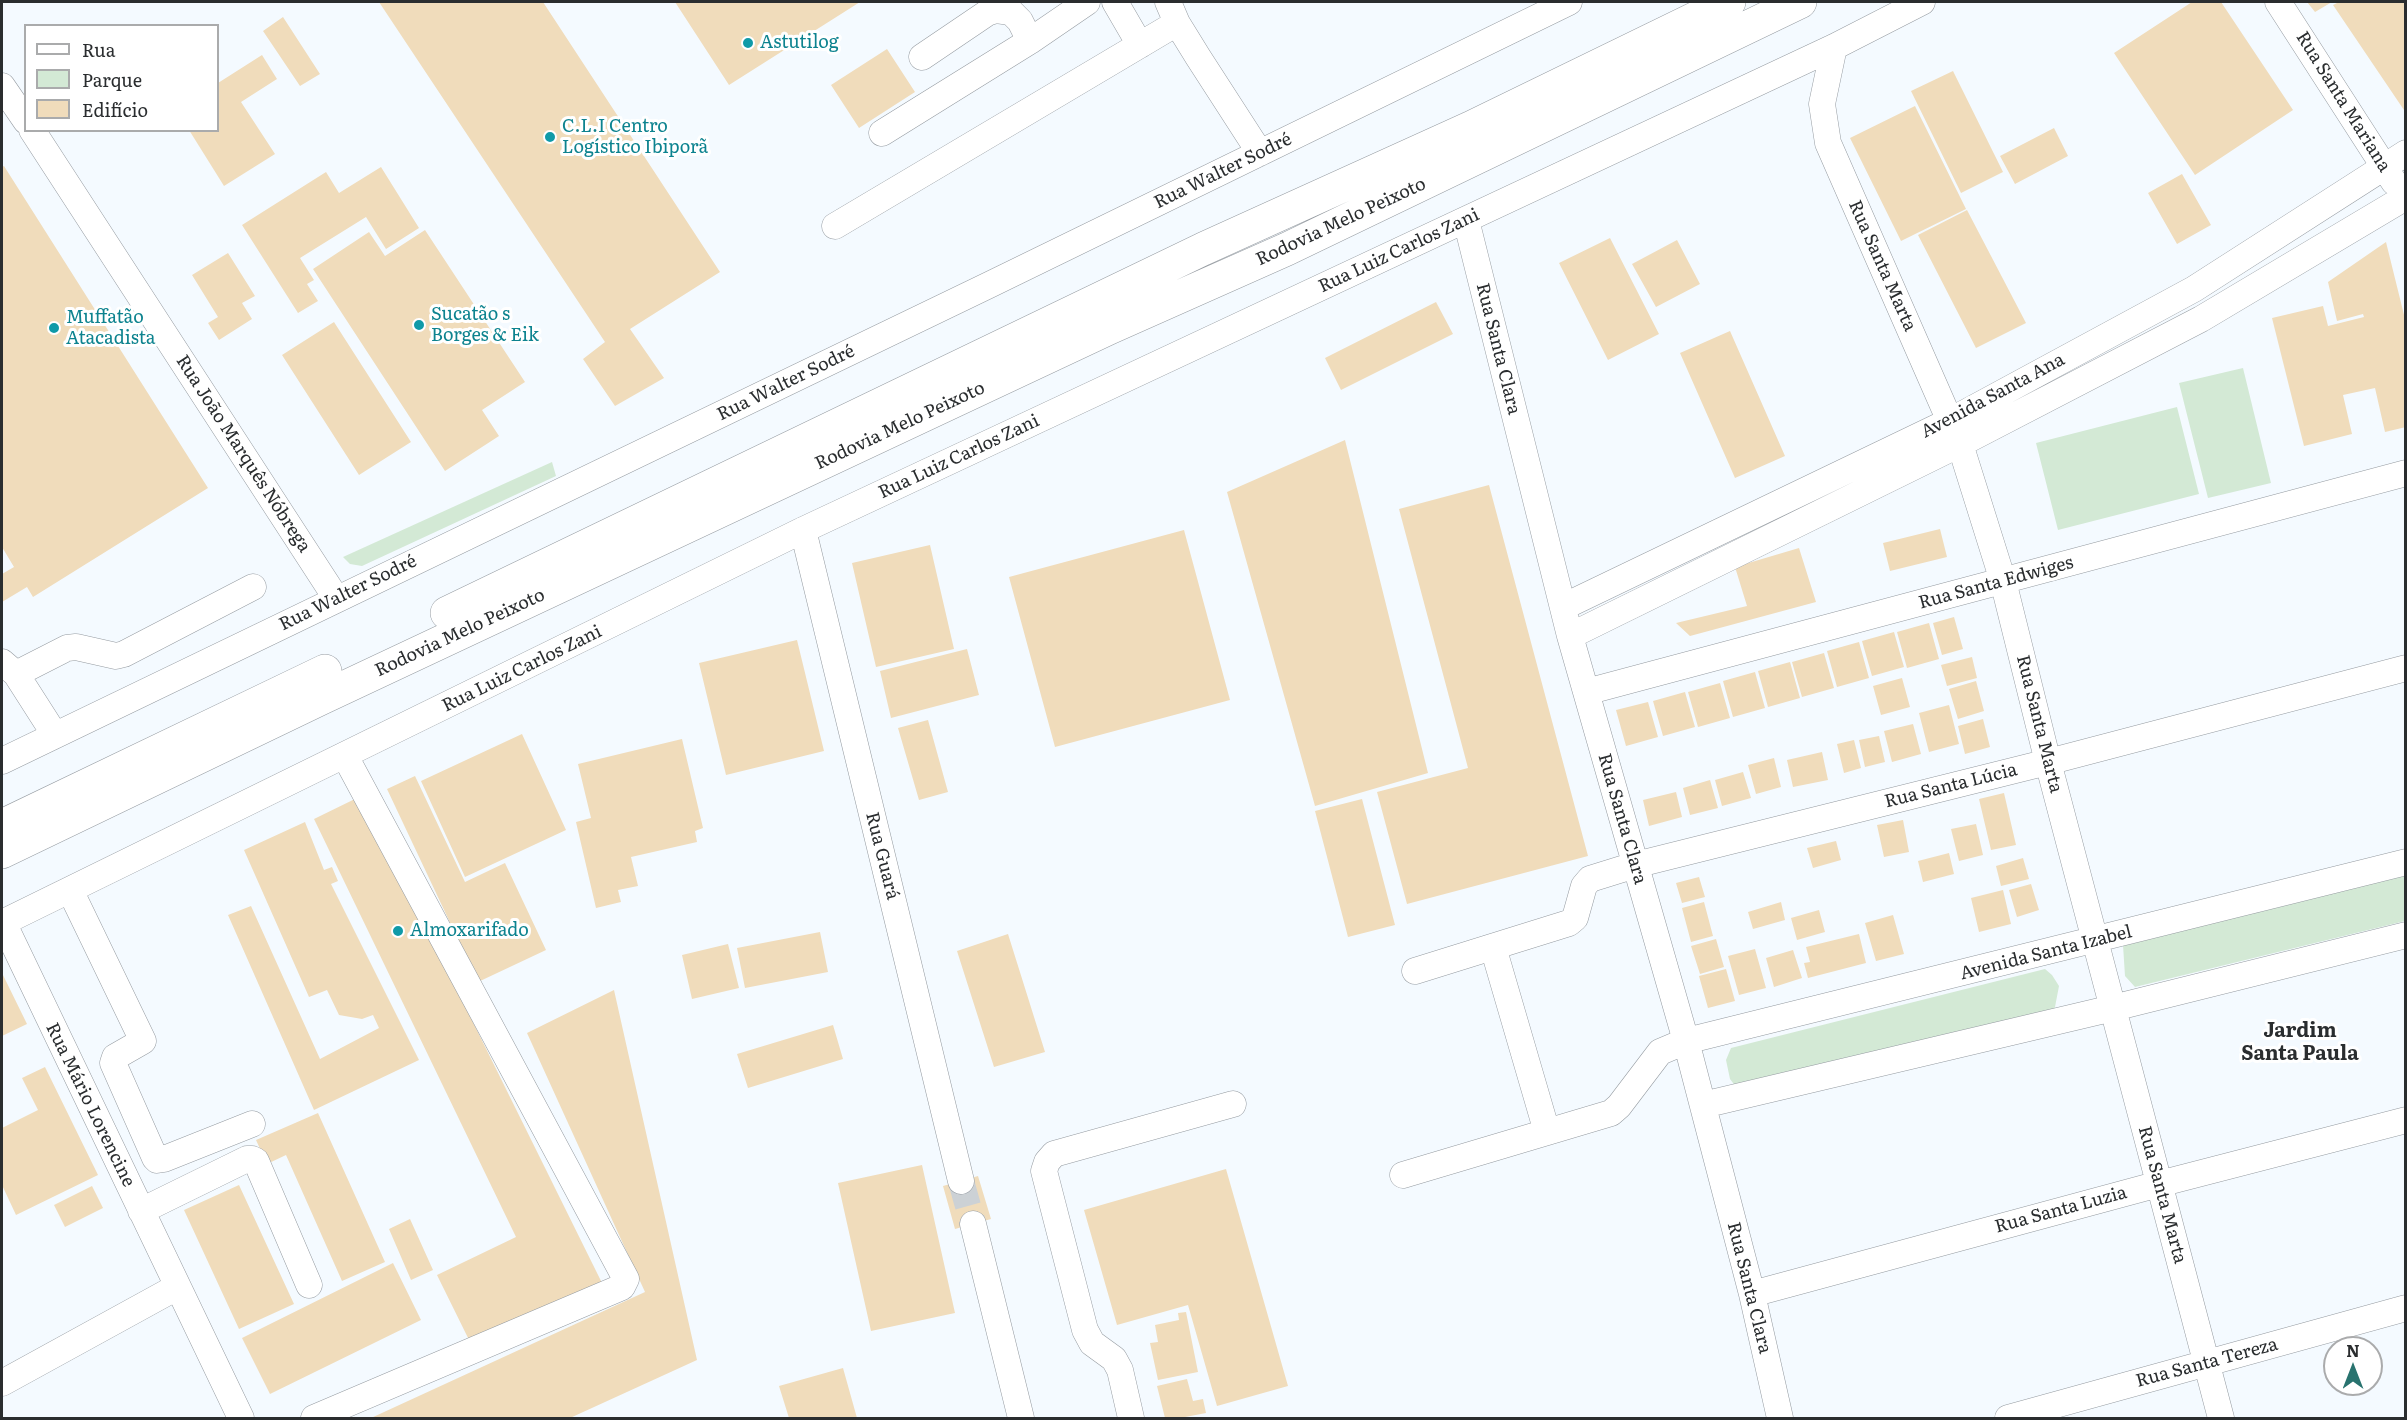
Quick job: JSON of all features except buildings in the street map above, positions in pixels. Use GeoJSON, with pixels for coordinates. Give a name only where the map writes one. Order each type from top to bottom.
{"type":"FeatureCollection","features":[{"type":"Feature","properties":{"kind":"main road","name":"Rodovia Melo Peixoto"},"geometry":{"type":"LineString","coordinates":[[2,826],[1203,249],[1470,128],[1729,2]]}},
{"type":"Feature","properties":{"kind":"main road","name":"Rodovia Melo Peixoto"},"geometry":{"type":"LineString","coordinates":[[2,852],[322,698],[1088,338],[1287,249],[1800,2]]}},
{"type":"Feature","properties":{"kind":"street"},"geometry":{"type":"LineString","coordinates":[[882,133],[1087,2]]}},
{"type":"Feature","properties":{"kind":"street"},"geometry":{"type":"LineString","coordinates":[[1115,2],[1140,45]]}},
{"type":"Feature","properties":{"kind":"street","name":"Rua Walter Sodré"},"geometry":{"type":"LineString","coordinates":[[2,761],[1569,2]]}},
{"type":"Feature","properties":{"kind":"street","name":"Rua Luiz Carlos Zani"},"geometry":{"type":"LineString","coordinates":[[2,923],[803,530],[1834,47],[1922,2]]}},
{"type":"Feature","properties":{"kind":"street","name":"Rua Santa Mariana"},"geometry":{"type":"LineString","coordinates":[[2278,2],[2405,200]]}},
{"type":"Feature","properties":{"kind":"street"},"geometry":{"type":"LineString","coordinates":[[922,57],[987,13],[996,10],[1011,12],[1020,21],[1030,40]]}},
{"type":"Feature","properties":{"kind":"street"},"geometry":{"type":"LineString","coordinates":[[835,226],[1140,45],[1172,12],[1260,153]]}},
{"type":"Feature","properties":{"kind":"street","name":"Rua Santa Marta"},"geometry":{"type":"LineString","coordinates":[[1834,47],[1822,104],[1828,143],[1960,444],[2003,581],[2048,762],[2221,1419]]}},
{"type":"Feature","properties":{"kind":"street"},"geometry":{"type":"LineString","coordinates":[[2,86],[24,118]]}},
{"type":"Feature","properties":{"kind":"street","name":"Rua João Marquês Nóbrega"},"geometry":{"type":"LineString","coordinates":[[33,132],[336,598]]}},
{"type":"Feature","properties":{"kind":"street","name":"Avenida Santa Ana"},"geometry":{"type":"LineString","coordinates":[[1563,607],[1950,421],[2194,289],[2406,153]]}},
{"type":"Feature","properties":{"kind":"street","name":"Avenida Santa Ana"},"geometry":{"type":"LineString","coordinates":[[1570,636],[1960,444],[2201,319],[2405,200]]}},
{"type":"Feature","properties":{"kind":"street","name":"Rua Santa Clara"},"geometry":{"type":"LineString","coordinates":[[1466,220],[1570,636],[1703,1105],[1752,1294],[1780,1419]]}},
{"type":"Feature","properties":{"kind":"street","name":"Rua Santa Edwiges"},"geometry":{"type":"LineString","coordinates":[[1586,692],[2406,473]]}},
{"type":"Feature","properties":{"kind":"street","name":"Rua Guará"},"geometry":{"type":"LineString","coordinates":[[803,530],[961,1181]]}},
{"type":"Feature","properties":{"kind":"street"},"geometry":{"type":"LineString","coordinates":[[55,735],[9,668],[67,648],[76,647],[116,656],[124,654],[253,587]]}},
{"type":"Feature","properties":{"kind":"street","name":"Rua Santa Lúcia"},"geometry":{"type":"LineString","coordinates":[[1415,971],[1569,923],[1575,918],[1584,886],[1590,879],[1635,865],[2048,762],[2406,668]]}},
{"type":"Feature","properties":{"kind":"street"},"geometry":{"type":"LineString","coordinates":[[314,1419],[622,1287],[626,1279],[345,756]]}},
{"type":"Feature","properties":{"kind":"street","name":"Avenida Santa Izabel"},"geometry":{"type":"LineString","coordinates":[[1403,1175],[1611,1113],[1619,1106],[1660,1052],[1686,1041],[2096,941],[2406,862]]}},
{"type":"Feature","properties":{"kind":"street"},"geometry":{"type":"LineString","coordinates":[[70,890],[143,1041],[115,1057],[113,1063],[155,1158],[164,1159],[252,1124]]}},
{"type":"Feature","properties":{"kind":"street","name":"Rua Mário Lorencine"},"geometry":{"type":"LineString","coordinates":[[2,923],[241,1419]]}},
{"type":"Feature","properties":{"kind":"street"},"geometry":{"type":"LineString","coordinates":[[1703,1105],[2113,1008],[2406,934]]}},
{"type":"Feature","properties":{"kind":"street"},"geometry":{"type":"LineString","coordinates":[[1493,947],[1547,1132]]}},
{"type":"Feature","properties":{"kind":"street"},"geometry":{"type":"LineString","coordinates":[[1131,1419],[1120,1370],[1114,1359],[1092,1343],[1086,1330],[1044,1171],[1047,1162],[1054,1154],[1233,1104]]}},
{"type":"Feature","properties":{"kind":"street","name":"Rua Santa Luzia"},"geometry":{"type":"LineString","coordinates":[[1752,1294],[2406,1120]]}},
{"type":"Feature","properties":{"kind":"street"},"geometry":{"type":"LineString","coordinates":[[141,1212],[247,1159],[252,1159],[256,1161],[309,1285]]}},
{"type":"Feature","properties":{"kind":"street"},"geometry":{"type":"LineString","coordinates":[[973,1224],[1021,1419]]}},
{"type":"Feature","properties":{"kind":"street"},"geometry":{"type":"LineString","coordinates":[[2,1383],[177,1287]]}},
{"type":"Feature","properties":{"kind":"street","name":"Rua Santa Tereza"},"geometry":{"type":"LineString","coordinates":[[2008,1419],[2406,1308]]}},
{"type":"Feature","properties":{"kind":"green space"},"geometry":{"type":"Polygon","coordinates":[[[2243,368],[2271,483],[2208,498],[2179,383],[2243,368]]]}},
{"type":"Feature","properties":{"kind":"green space"},"geometry":{"type":"Polygon","coordinates":[[[2177,407],[2199,494],[2058,530],[2036,443],[2177,407]]]}},
{"type":"Feature","properties":{"kind":"green space"},"geometry":{"type":"Polygon","coordinates":[[[552,462],[556,476],[362,566],[350,564],[343,557],[552,462]]]}},
{"type":"Feature","properties":{"kind":"green space"},"geometry":{"type":"Polygon","coordinates":[[[2405,874],[2405,921],[2135,987],[2125,976],[2123,945],[2405,874]]]}},
{"type":"Feature","properties":{"kind":"green space"},"geometry":{"type":"Polygon","coordinates":[[[2045,969],[2059,986],[2055,1007],[2050,1015],[1736,1087],[1730,1079],[1726,1060],[1731,1048],[2045,969]]]}},
{"type":"Feature","properties":{"kind":"tunnel"},"geometry":{"type":"LineString","coordinates":[[961,1181],[973,1224]]}},
{"type":"Feature","properties":{"kind":"place","name":"Astutilog"},"geometry":{"type":"Point","coordinates":[748,43]}},
{"type":"Feature","properties":{"kind":"place","name":"C.L.I Centro Logístico Ibiporã"},"geometry":{"type":"Point","coordinates":[550,137]}},
{"type":"Feature","properties":{"kind":"place","name":"Sucatão s Borges & Eik"},"geometry":{"type":"Point","coordinates":[419,325]}},
{"type":"Feature","properties":{"kind":"place","name":"Muffatão Atacadista"},"geometry":{"type":"Point","coordinates":[54,328]}},
{"type":"Feature","properties":{"kind":"place","name":"Almoxarifado"},"geometry":{"type":"Point","coordinates":[398,931]}},
{"type":"Feature","properties":{"kind":"district","name":"Jardim Santa Paula"},"geometry":{"type":"Point","coordinates":[2300,1042]}}]}
